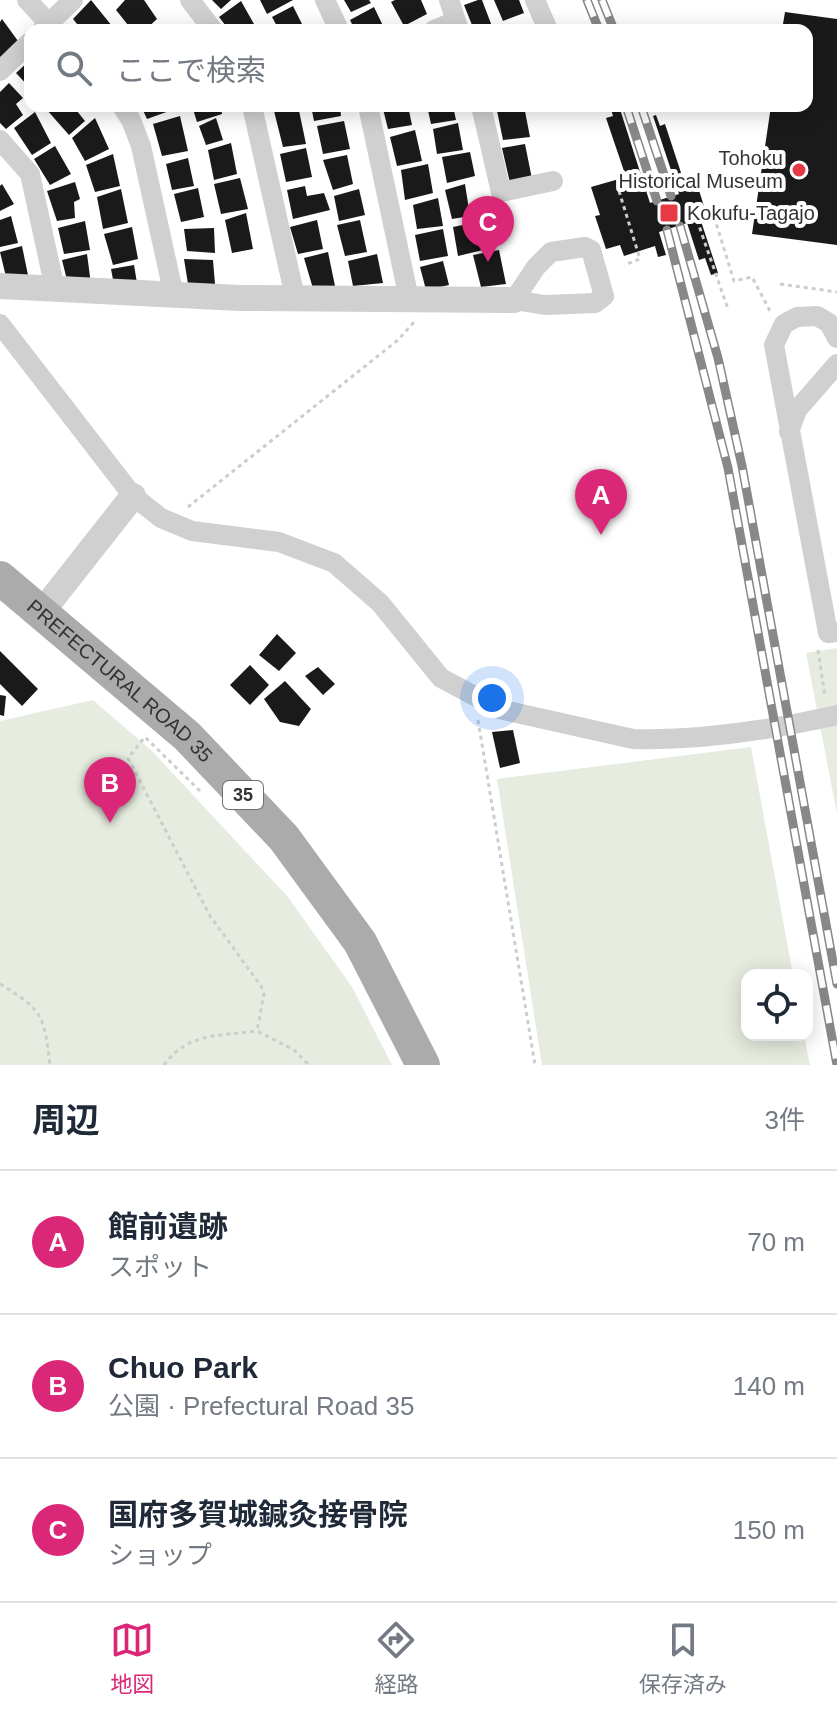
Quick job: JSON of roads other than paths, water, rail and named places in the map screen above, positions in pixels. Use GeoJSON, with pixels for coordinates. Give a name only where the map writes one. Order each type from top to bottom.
{"type":"FeatureCollection","features":[{"type":"Feature","properties":{"kind":"main road","name":"PREFECTURAL ROAD 35"},"geometry":{"type":"LineString","coordinates":[[0,578],[187,736],[284,838],[360,942],[423,1065]]}},
{"type":"Feature","properties":{"kind":"street"},"geometry":{"type":"LineString","coordinates":[[27,0],[46,24]]}},
{"type":"Feature","properties":{"kind":"street"},"geometry":{"type":"LineString","coordinates":[[52,24],[73,0]]}},
{"type":"Feature","properties":{"kind":"street"},"geometry":{"type":"LineString","coordinates":[[190,0],[208,24]]}},
{"type":"Feature","properties":{"kind":"street"},"geometry":{"type":"LineString","coordinates":[[325,0],[336,24]]}},
{"type":"Feature","properties":{"kind":"street"},"geometry":{"type":"LineString","coordinates":[[449,0],[457,24]]}},
{"type":"Feature","properties":{"kind":"street"},"geometry":{"type":"LineString","coordinates":[[535,0],[545,24]]}},
{"type":"Feature","properties":{"kind":"street"},"geometry":{"type":"LineString","coordinates":[[0,71],[24,48]]}},
{"type":"Feature","properties":{"kind":"street"},"geometry":{"type":"LineString","coordinates":[[126,112],[141,146],[174,296]]}},
{"type":"Feature","properties":{"kind":"street"},"geometry":{"type":"LineString","coordinates":[[253,112],[295,297]]}},
{"type":"Feature","properties":{"kind":"street"},"geometry":{"type":"LineString","coordinates":[[370,112],[422,299]]}},
{"type":"Feature","properties":{"kind":"street"},"geometry":{"type":"LineString","coordinates":[[482,112],[501,192],[553,181]]}},
{"type":"Feature","properties":{"kind":"street"},"geometry":{"type":"LineString","coordinates":[[0,140],[30,174],[55,289]]}},
{"type":"Feature","properties":{"kind":"street"},"geometry":{"type":"LineString","coordinates":[[0,286],[174,296],[514,300]]}},
{"type":"Feature","properties":{"kind":"street"},"geometry":{"type":"LineString","coordinates":[[832,633],[789,432],[774,345],[784,324],[797,317],[817,316],[829,323],[837,338]]}},
{"type":"Feature","properties":{"kind":"street"},"geometry":{"type":"LineString","coordinates":[[0,324],[133,496],[170,522],[192,531],[279,542],[334,563],[380,603],[441,678],[499,709],[633,739],[696,738],[832,716]]}},
{"type":"Feature","properties":{"kind":"street"},"geometry":{"type":"LineString","coordinates":[[789,432],[797,410],[837,364]]}},
{"type":"Feature","properties":{"kind":"street"},"geometry":{"type":"LineString","coordinates":[[41,613],[133,496]]}},
{"type":"Feature","properties":{"kind":"railway"},"geometry":{"type":"LineString","coordinates":[[587,0],[597,24]]}},
{"type":"Feature","properties":{"kind":"railway"},"geometry":{"type":"LineString","coordinates":[[602,0],[612,24]]}},
{"type":"Feature","properties":{"kind":"railway"},"geometry":{"type":"LineString","coordinates":[[628,112],[657,201]]}},
{"type":"Feature","properties":{"kind":"railway"},"geometry":{"type":"LineString","coordinates":[[643,112],[671,196]]}},
{"type":"Feature","properties":{"kind":"railway"},"geometry":{"type":"LineString","coordinates":[[680,226],[718,358],[742,466],[837,984]]}},
{"type":"Feature","properties":{"kind":"railway"},"geometry":{"type":"LineString","coordinates":[[667,230],[728,468],[837,1065]]}},
{"type":"Feature","properties":{"kind":"place","name":"Tohoku Historical Museum"},"geometry":{"type":"Point","coordinates":[799,170]}},
{"type":"Feature","properties":{"kind":"place","name":"Kokufu-Tagajo"},"geometry":{"type":"Point","coordinates":[669,213]}},
{"type":"Feature","properties":{"kind":"place","name":"国府多賀城鍼灸接骨院"},"geometry":{"type":"Point","coordinates":[488,262]}},
{"type":"Feature","properties":{"kind":"place","name":"館前遺跡"},"geometry":{"type":"Point","coordinates":[601,535]}},
{"type":"Feature","properties":{"kind":"place","name":"Chuo Park"},"geometry":{"type":"Point","coordinates":[110,823]}}]}
